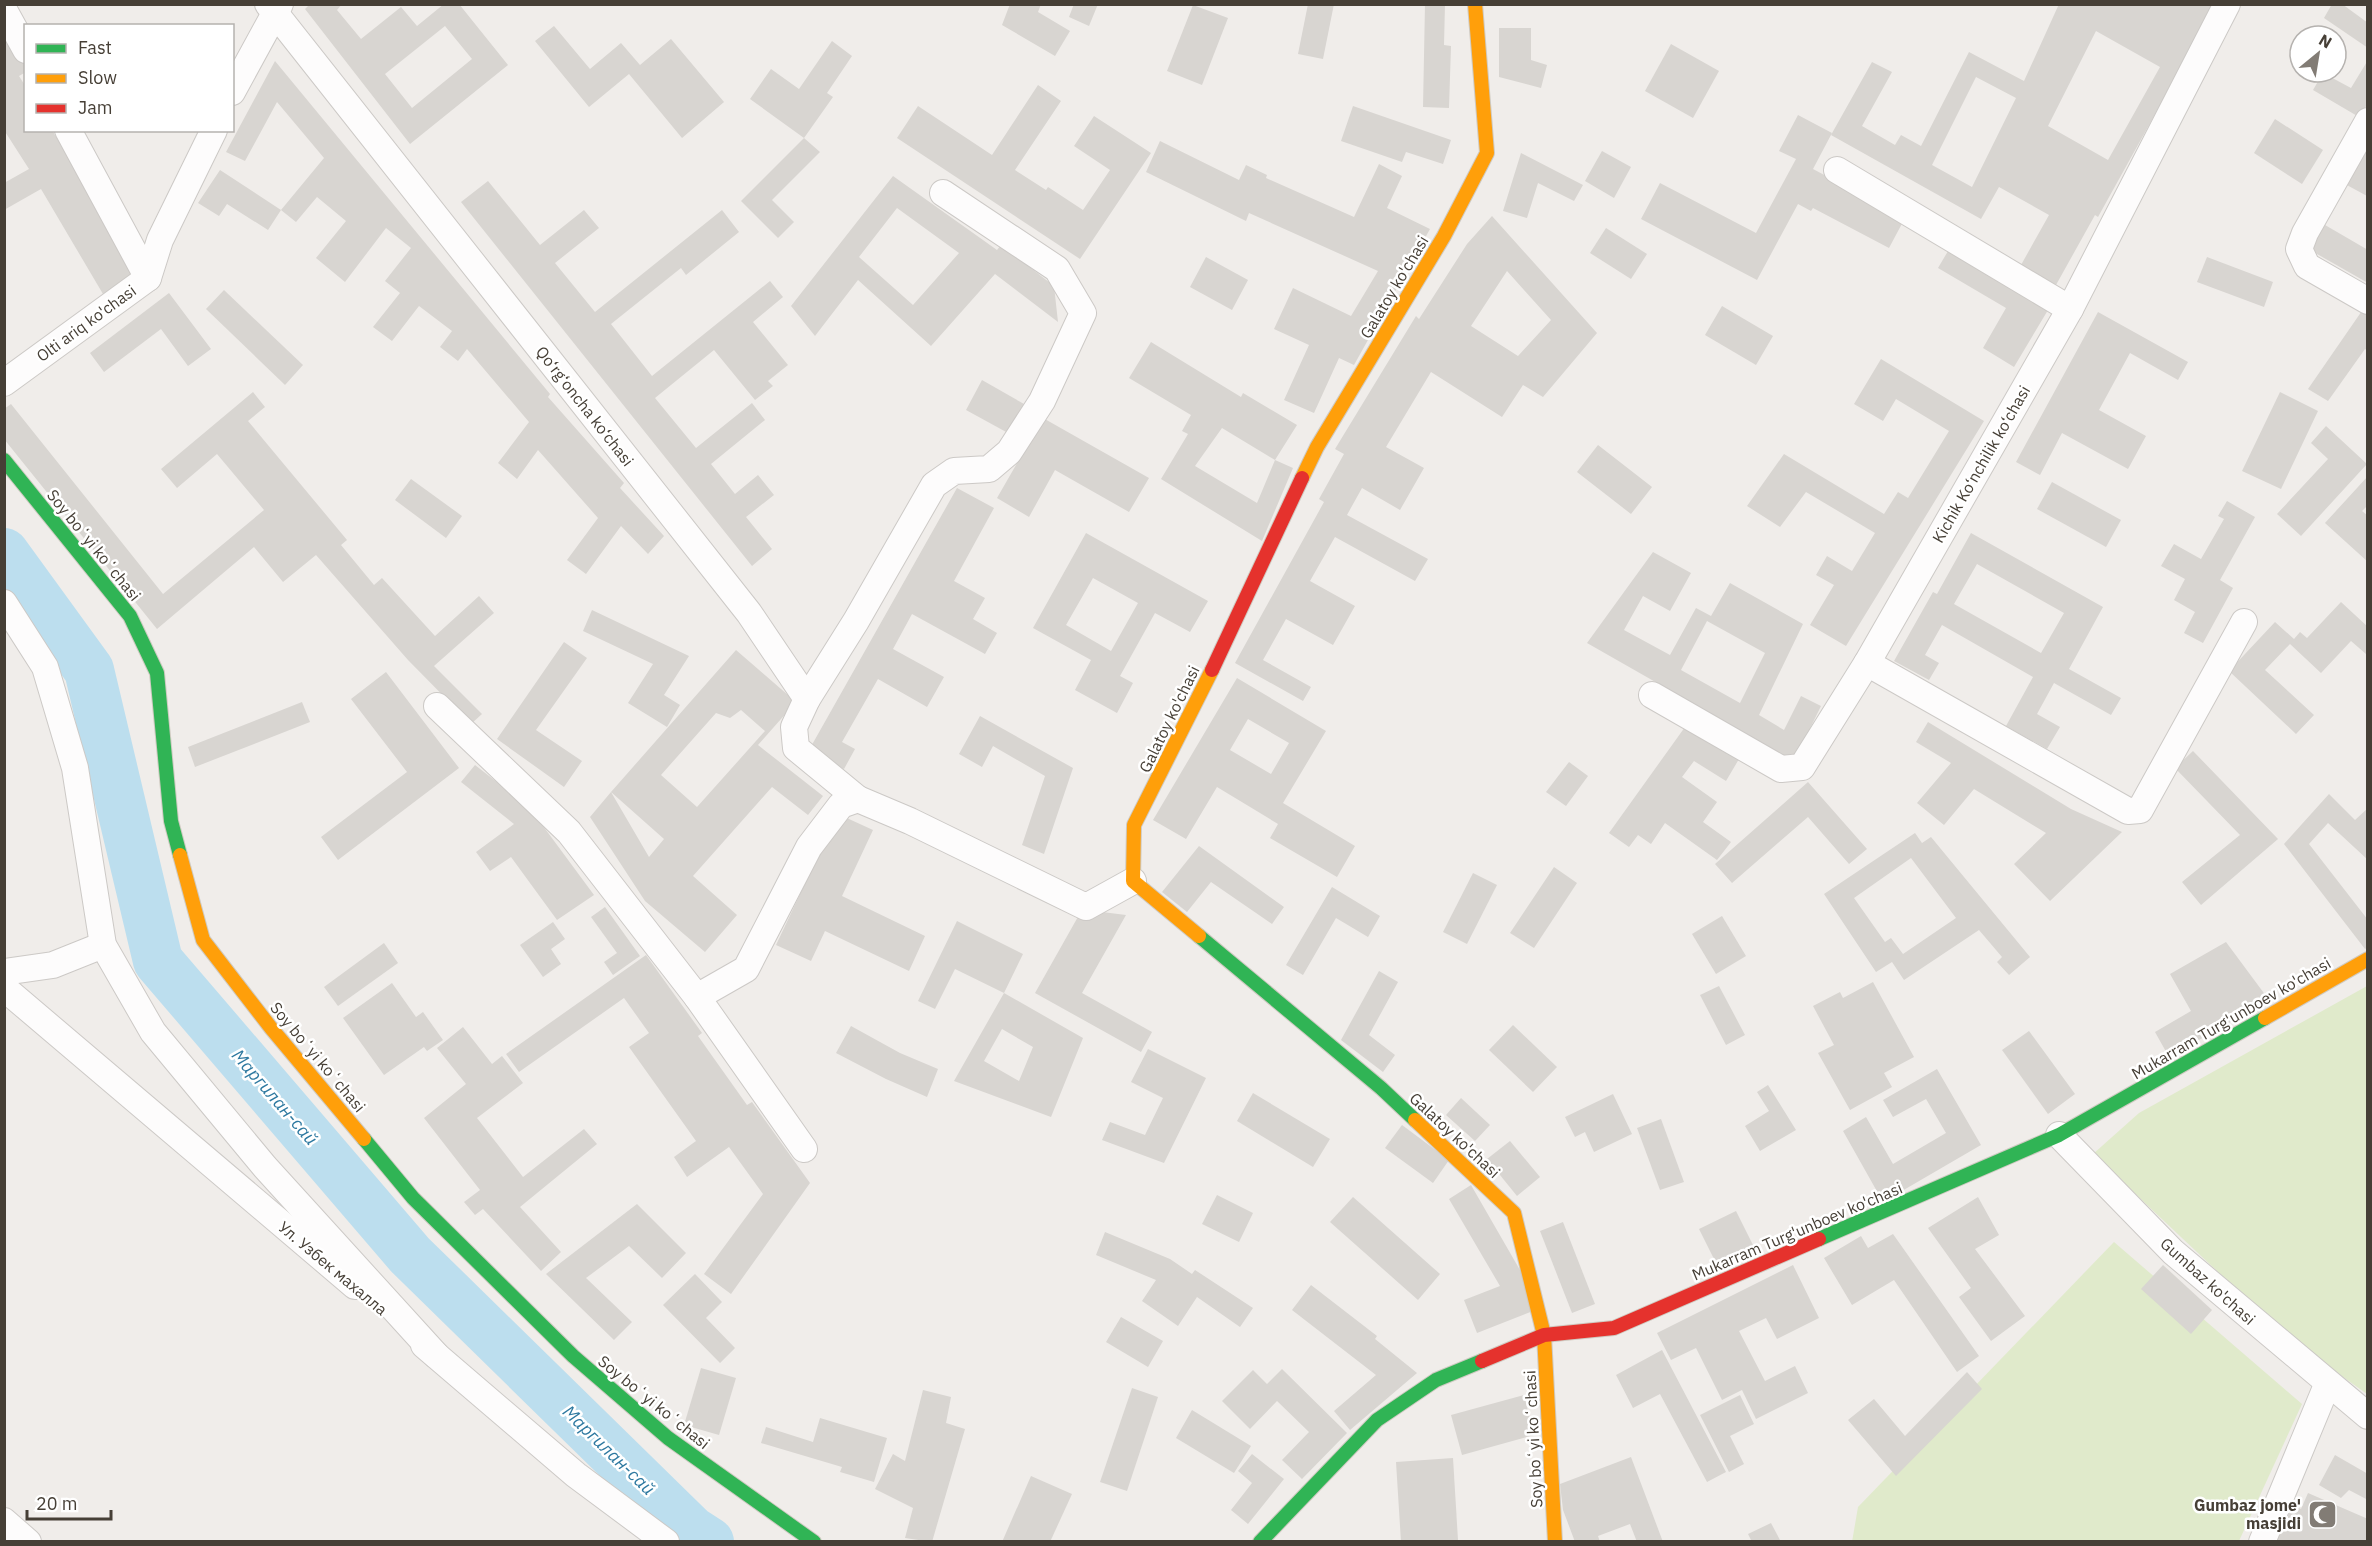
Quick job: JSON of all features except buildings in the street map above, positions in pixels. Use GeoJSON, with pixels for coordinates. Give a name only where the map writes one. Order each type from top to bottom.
{"type":"FeatureCollection","features":[{"type":"Feature","properties":{"kind":"street","name":"Galatoy ko'chasi"},"geometry":{"type":"LineString","coordinates":[[1475,4],[1487,153],[1444,236],[1317,447],[1195,705],[1134,825],[1133,881],[1381,1088],[1514,1213],[1544,1335]]}},
{"type":"Feature","properties":{"kind":"street","name":"Kichik Ko‘nchilik ko‘chasi"},"geometry":{"type":"LineString","coordinates":[[1652,695],[1781,769],[1802,767],[1867,663],[2070,309],[2227,4]]}},
{"type":"Feature","properties":{"kind":"street","name":"Qo‘rg‘oncha ko‘chasi"},"geometry":{"type":"LineString","coordinates":[[234,88],[274,7],[749,613],[807,699]]}},
{"type":"Feature","properties":{"kind":"street"},"geometry":{"type":"LineString","coordinates":[[4,10],[24,46]]}},
{"type":"Feature","properties":{"kind":"street"},"geometry":{"type":"LineString","coordinates":[[2367,121],[2305,233],[2299,249],[2307,266],[2367,301]]}},
{"type":"Feature","properties":{"kind":"street","name":"Olti ariq ko'chasi"},"geometry":{"type":"LineString","coordinates":[[4,382],[148,278],[69,132]]}},
{"type":"Feature","properties":{"kind":"street"},"geometry":{"type":"LineString","coordinates":[[148,278],[160,240],[213,132]]}},
{"type":"Feature","properties":{"kind":"street"},"geometry":{"type":"LineString","coordinates":[[1837,170],[2070,309]]}},
{"type":"Feature","properties":{"kind":"street"},"geometry":{"type":"LineString","coordinates":[[943,193],[1057,269],[1083,313],[1042,401],[1009,452],[989,469],[954,471],[934,485],[856,621],[807,699],[794,727],[796,748],[858,799],[910,821],[1086,907],[1133,881]]}},
{"type":"Feature","properties":{"kind":"street","name":"Soy boʻyi koʻchasi"},"geometry":{"type":"LineString","coordinates":[[4,460],[130,616],[157,673],[171,821],[203,940],[271,1028],[413,1198],[573,1356],[668,1438],[814,1542]]}},
{"type":"Feature","properties":{"kind":"street"},"geometry":{"type":"LineString","coordinates":[[4,603],[45,667],[75,768],[103,945],[153,1032],[265,1167],[436,1355]]}},
{"type":"Feature","properties":{"kind":"street"},"geometry":{"type":"LineString","coordinates":[[1867,663],[2128,812],[2140,810],[2244,622]]}},
{"type":"Feature","properties":{"kind":"street"},"geometry":{"type":"LineString","coordinates":[[437,706],[569,832],[697,997],[804,1149]]}},
{"type":"Feature","properties":{"kind":"street"},"geometry":{"type":"LineString","coordinates":[[697,997],[746,969],[809,847],[841,805],[858,799]]}},
{"type":"Feature","properties":{"kind":"street"},"geometry":{"type":"LineString","coordinates":[[4,972],[53,965],[103,945]]}},
{"type":"Feature","properties":{"kind":"street","name":"Mukarram Turg'unboev ko'chasi"},"geometry":{"type":"LineString","coordinates":[[1260,1542],[1377,1420],[1436,1380],[1544,1335],[1614,1328],[2059,1135],[2367,959]]}},
{"type":"Feature","properties":{"kind":"street","name":"Ул. Узбек махалла"},"geometry":{"type":"LineString","coordinates":[[4,988],[576,1475],[666,1542]]}},
{"type":"Feature","properties":{"kind":"street","name":"Gumbaz ko'chasi"},"geometry":{"type":"LineString","coordinates":[[2059,1135],[2173,1252],[2327,1385],[2367,1416]]}},
{"type":"Feature","properties":{"kind":"street","name":"Soy boʻyi koʻchasi"},"geometry":{"type":"LineString","coordinates":[[1544,1335],[1555,1542]]}},
{"type":"Feature","properties":{"kind":"street"},"geometry":{"type":"LineString","coordinates":[[2262,1542],[2327,1385]]}},
{"type":"Feature","properties":{"kind":"street"},"geometry":{"type":"LineString","coordinates":[[4,1521],[28,1542]]}},
{"type":"Feature","properties":{"kind":"green space"},"geometry":{"type":"Polygon","coordinates":[[[2367,986],[2367,1394],[2288,1338],[2093,1154],[2139,1113],[2367,986]]]}},
{"type":"Feature","properties":{"kind":"green space"},"geometry":{"type":"Polygon","coordinates":[[[2114,1242],[2302,1404],[2239,1541],[1852,1542],[1858,1507],[2114,1242]]]}},
{"type":"Feature","properties":{"kind":"waterway","name":"Маргилан-сай"},"geometry":{"type":"LineString","coordinates":[[4,553],[89,670],[158,961],[410,1255],[692,1531],[709,1542]]}},
{"type":"Feature","properties":{"kind":"traffic: fast"},"geometry":{"type":"LineString","coordinates":[[4,460],[130,616],[157,673],[171,821],[180,855]]}},
{"type":"Feature","properties":{"kind":"traffic: fast"},"geometry":{"type":"LineString","coordinates":[[1199,936],[1381,1088],[1415,1120]]}},
{"type":"Feature","properties":{"kind":"traffic: fast"},"geometry":{"type":"LineString","coordinates":[[1819,1239],[2059,1135],[2265,1018]]}},
{"type":"Feature","properties":{"kind":"traffic: fast"},"geometry":{"type":"LineString","coordinates":[[364,1139],[413,1198],[573,1356],[668,1438],[814,1542]]}},
{"type":"Feature","properties":{"kind":"traffic: fast"},"geometry":{"type":"LineString","coordinates":[[1260,1542],[1377,1420],[1436,1380],[1482,1361]]}},
{"type":"Feature","properties":{"kind":"traffic: slow"},"geometry":{"type":"LineString","coordinates":[[1302,478],[1317,447],[1444,236],[1487,153],[1475,4]]}},
{"type":"Feature","properties":{"kind":"traffic: slow"},"geometry":{"type":"LineString","coordinates":[[1199,936],[1133,881],[1134,825],[1212,670]]}},
{"type":"Feature","properties":{"kind":"traffic: slow"},"geometry":{"type":"LineString","coordinates":[[180,855],[203,940],[271,1028],[364,1139]]}},
{"type":"Feature","properties":{"kind":"traffic: slow"},"geometry":{"type":"LineString","coordinates":[[2265,1018],[2368,959]]}},
{"type":"Feature","properties":{"kind":"traffic: slow"},"geometry":{"type":"LineString","coordinates":[[1415,1120],[1514,1213],[1544,1335],[1555,1542]]}},
{"type":"Feature","properties":{"kind":"traffic: jam"},"geometry":{"type":"LineString","coordinates":[[1212,670],[1302,478]]}},
{"type":"Feature","properties":{"kind":"traffic: jam"},"geometry":{"type":"LineString","coordinates":[[1482,1361],[1544,1335],[1614,1328],[1819,1239]]}},
{"type":"Feature","properties":{"kind":"place","name":"Gumbaz jome' masjidi"},"geometry":{"type":"Point","coordinates":[2322,1514]}}]}
